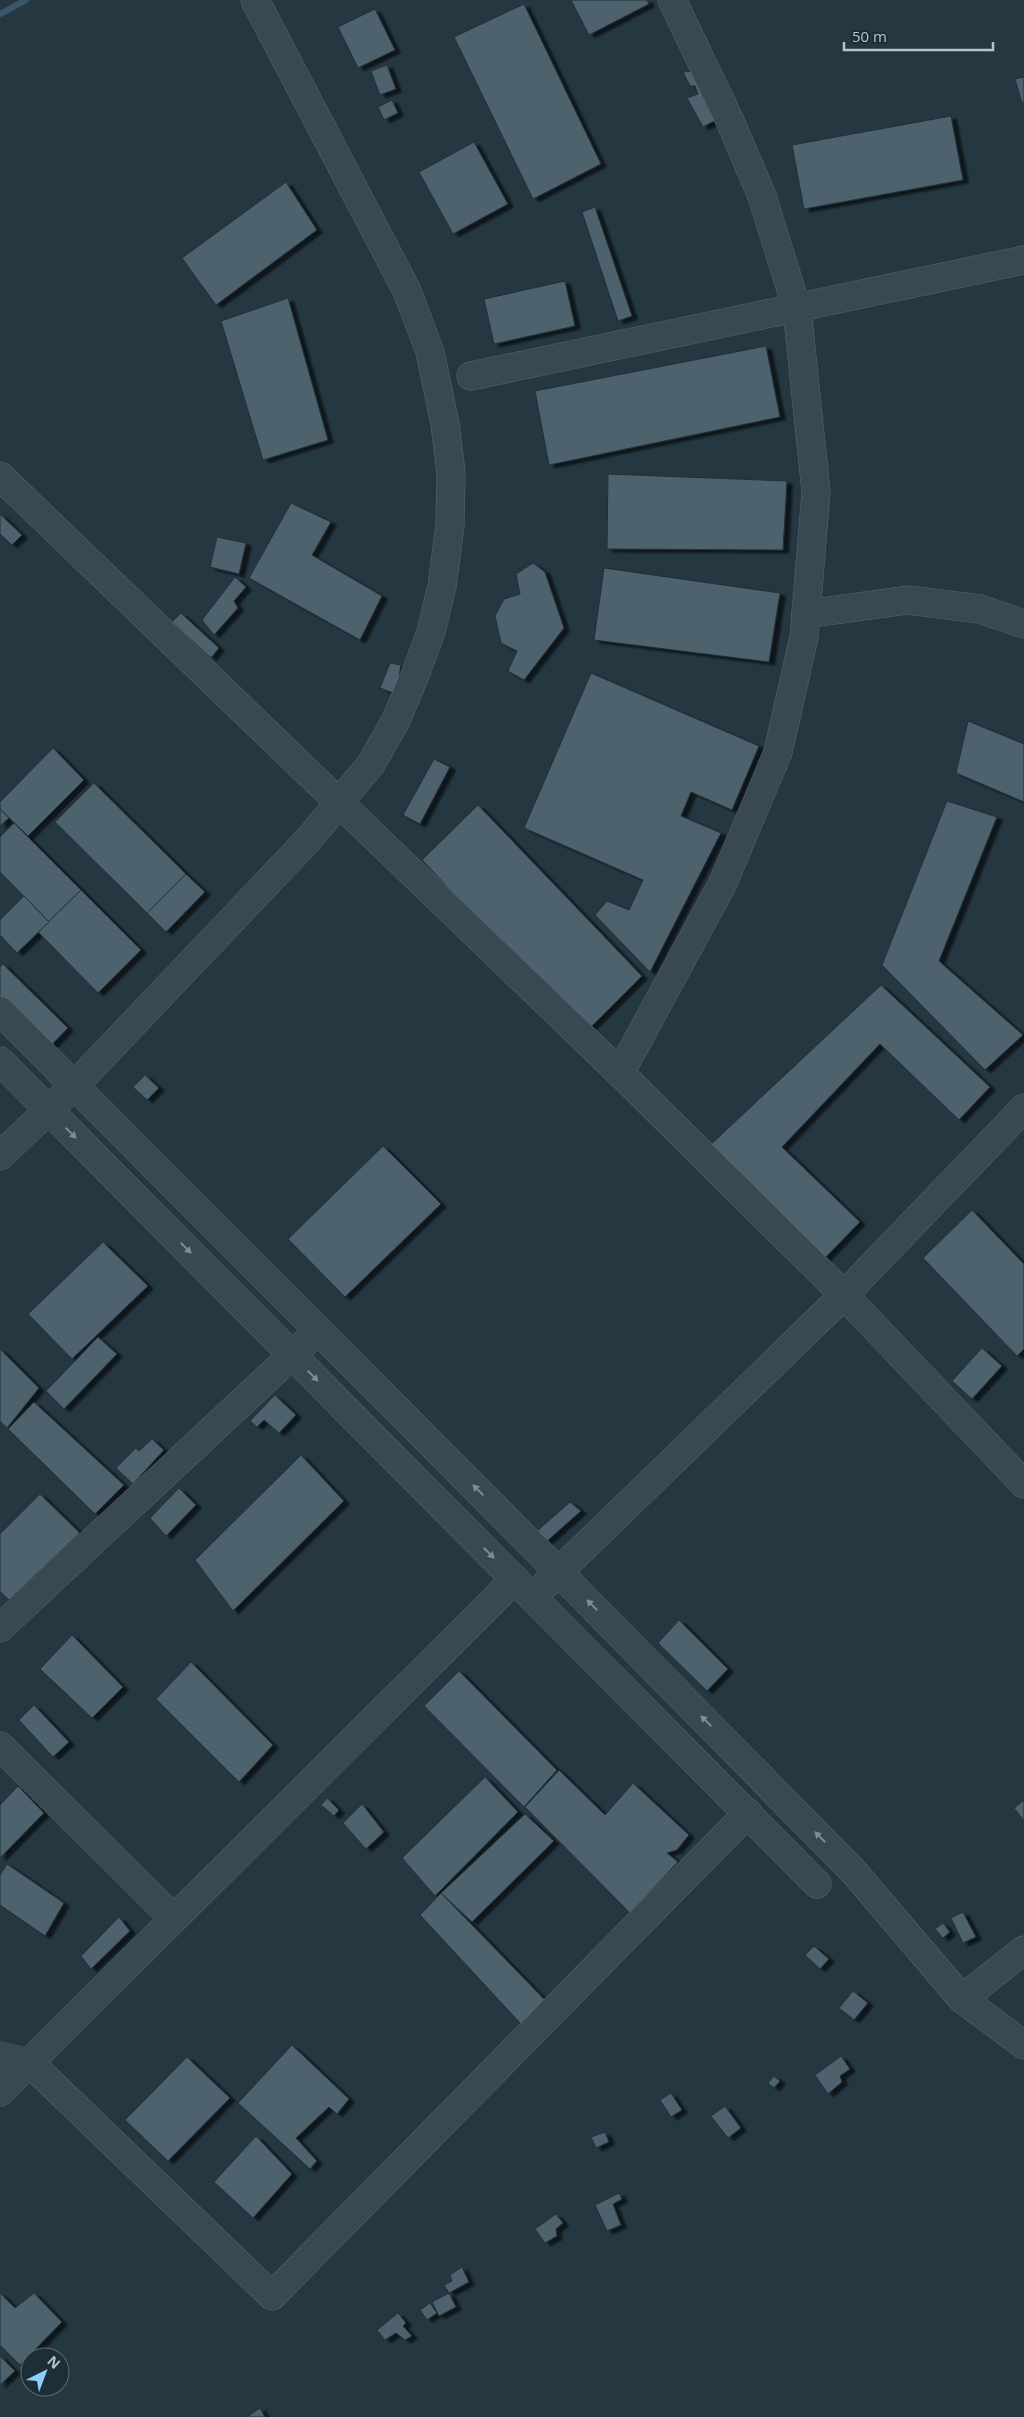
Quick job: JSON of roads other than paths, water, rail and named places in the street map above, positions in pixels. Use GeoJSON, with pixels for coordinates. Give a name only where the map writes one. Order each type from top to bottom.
{"type":"FeatureCollection","features":[{"type":"Feature","properties":{"kind":"street"},"geometry":{"type":"LineString","coordinates":[[0,1156],[75,1086],[340,803],[371,764],[396,720],[431,632],[442,586],[450,525],[451,472],[445,424],[430,352],[407,291],[255,0]]}},
{"type":"Feature","properties":{"kind":"street"},"geometry":{"type":"LineString","coordinates":[[620,1073],[723,883],[778,752],[804,637],[816,492],[797,309],[762,196],[730,121],[672,0]]}},
{"type":"Feature","properties":{"kind":"street"},"geometry":{"type":"LineString","coordinates":[[471,376],[1024,260]]}},
{"type":"Feature","properties":{"kind":"street"},"geometry":{"type":"LineString","coordinates":[[0,476],[620,1073],[844,1295],[1024,1484]]}},
{"type":"Feature","properties":{"kind":"street"},"geometry":{"type":"LineString","coordinates":[[806,614],[908,600],[980,609],[1024,624]]}},
{"type":"Feature","properties":{"kind":"street"},"geometry":{"type":"LineString","coordinates":[[0,1010],[559,1572],[854,1872],[962,1999],[1024,2046]]}},
{"type":"Feature","properties":{"kind":"street"},"geometry":{"type":"LineString","coordinates":[[0,1061],[817,1884]]}},
{"type":"Feature","properties":{"kind":"street"},"geometry":{"type":"LineString","coordinates":[[0,2092],[173,1918],[524,1588],[559,1572],[844,1295],[1024,1108]]}},
{"type":"Feature","properties":{"kind":"street"},"geometry":{"type":"LineString","coordinates":[[0,1628],[319,1330]]}},
{"type":"Feature","properties":{"kind":"street"},"geometry":{"type":"LineString","coordinates":[[0,1746],[173,1918]]}},
{"type":"Feature","properties":{"kind":"street"},"geometry":{"type":"LineString","coordinates":[[0,2056],[30,2062],[272,2296],[748,1813]]}},
{"type":"Feature","properties":{"kind":"street"},"geometry":{"type":"LineString","coordinates":[[962,1999],[1024,1950]]}},
{"type":"Feature","properties":{"kind":"waterway"},"geometry":{"type":"LineString","coordinates":[[0,14],[26,0]]}}]}
